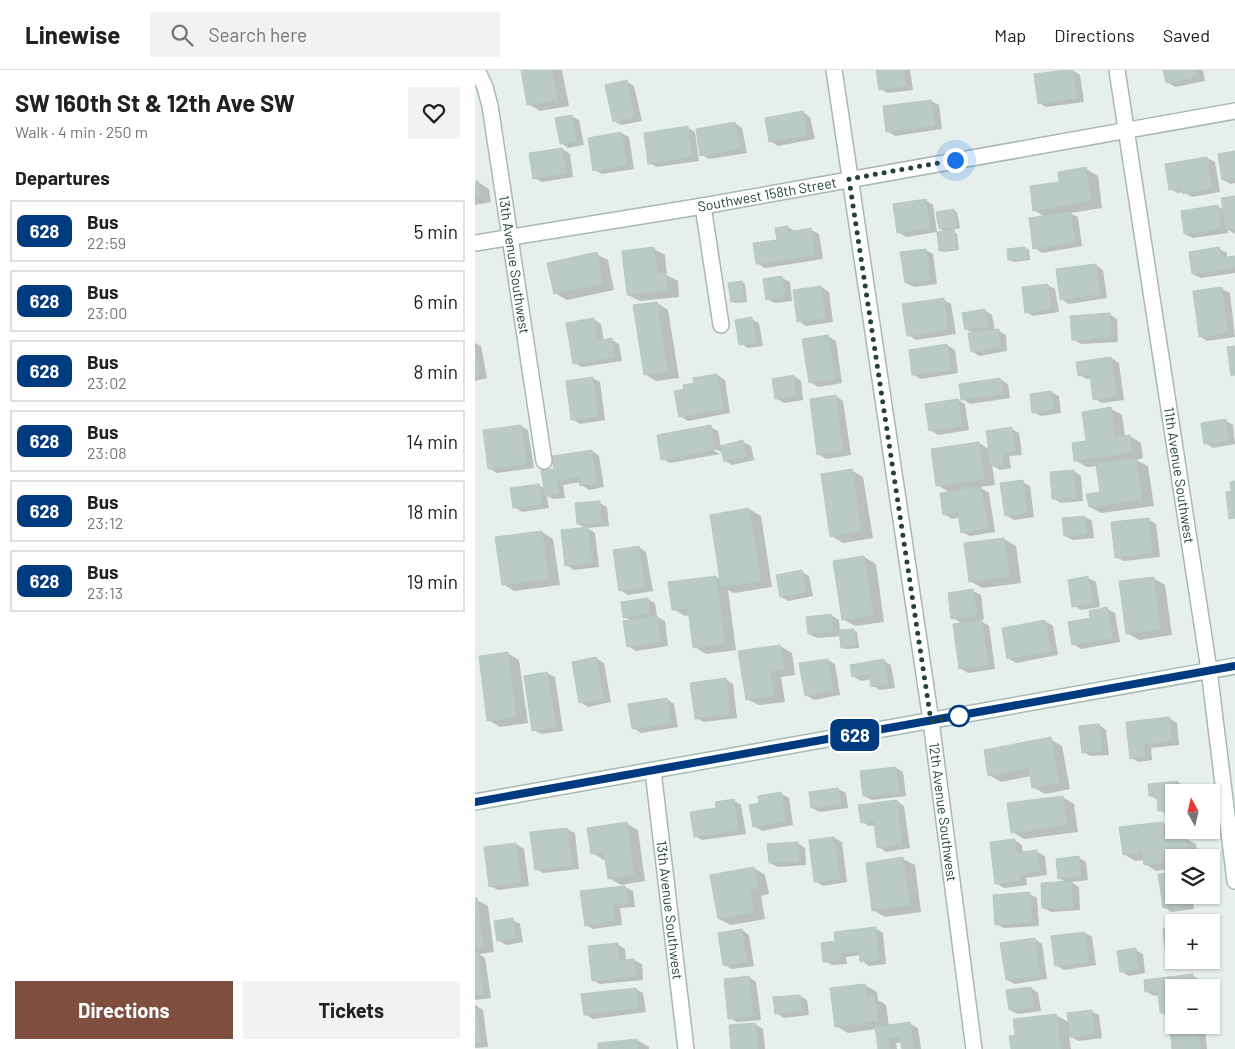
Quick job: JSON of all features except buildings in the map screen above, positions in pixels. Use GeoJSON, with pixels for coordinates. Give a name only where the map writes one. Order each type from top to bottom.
{"type":"FeatureCollection","features":[{"type":"Feature","properties":{"kind":"street","name":"13th Avenue Southwest"},"geometry":{"type":"LineString","coordinates":[[477,70],[485,87],[490,106],[544,461]]}},
{"type":"Feature","properties":{"kind":"street","name":"12th Avenue Southwest"},"geometry":{"type":"LineString","coordinates":[[834,70],[931,721],[974,1049]]}},
{"type":"Feature","properties":{"kind":"street","name":"11th Avenue Southwest"},"geometry":{"type":"LineString","coordinates":[[1117,70],[1209,670],[1235,881]]}},
{"type":"Feature","properties":{"kind":"street","name":"Southwest 158th Street"},"geometry":{"type":"LineString","coordinates":[[475,243],[703,206],[1235,111]]}},
{"type":"Feature","properties":{"kind":"street"},"geometry":{"type":"LineString","coordinates":[[703,206],[721,325]]}},
{"type":"Feature","properties":{"kind":"street"},"geometry":{"type":"LineString","coordinates":[[475,802],[1235,666]]}},
{"type":"Feature","properties":{"kind":"street","name":"13th Avenue Southwest"},"geometry":{"type":"LineString","coordinates":[[653,771],[686,1049]]}},
{"type":"Feature","properties":{"kind":"bus line","name":"628"},"geometry":{"type":"LineString","coordinates":[[475,802],[1235,666]]}},
{"type":"Feature","properties":{"kind":"route"},"geometry":{"type":"LineString","coordinates":[[955,160],[849,179],[931,721],[968,714],[959,716]]}}]}
